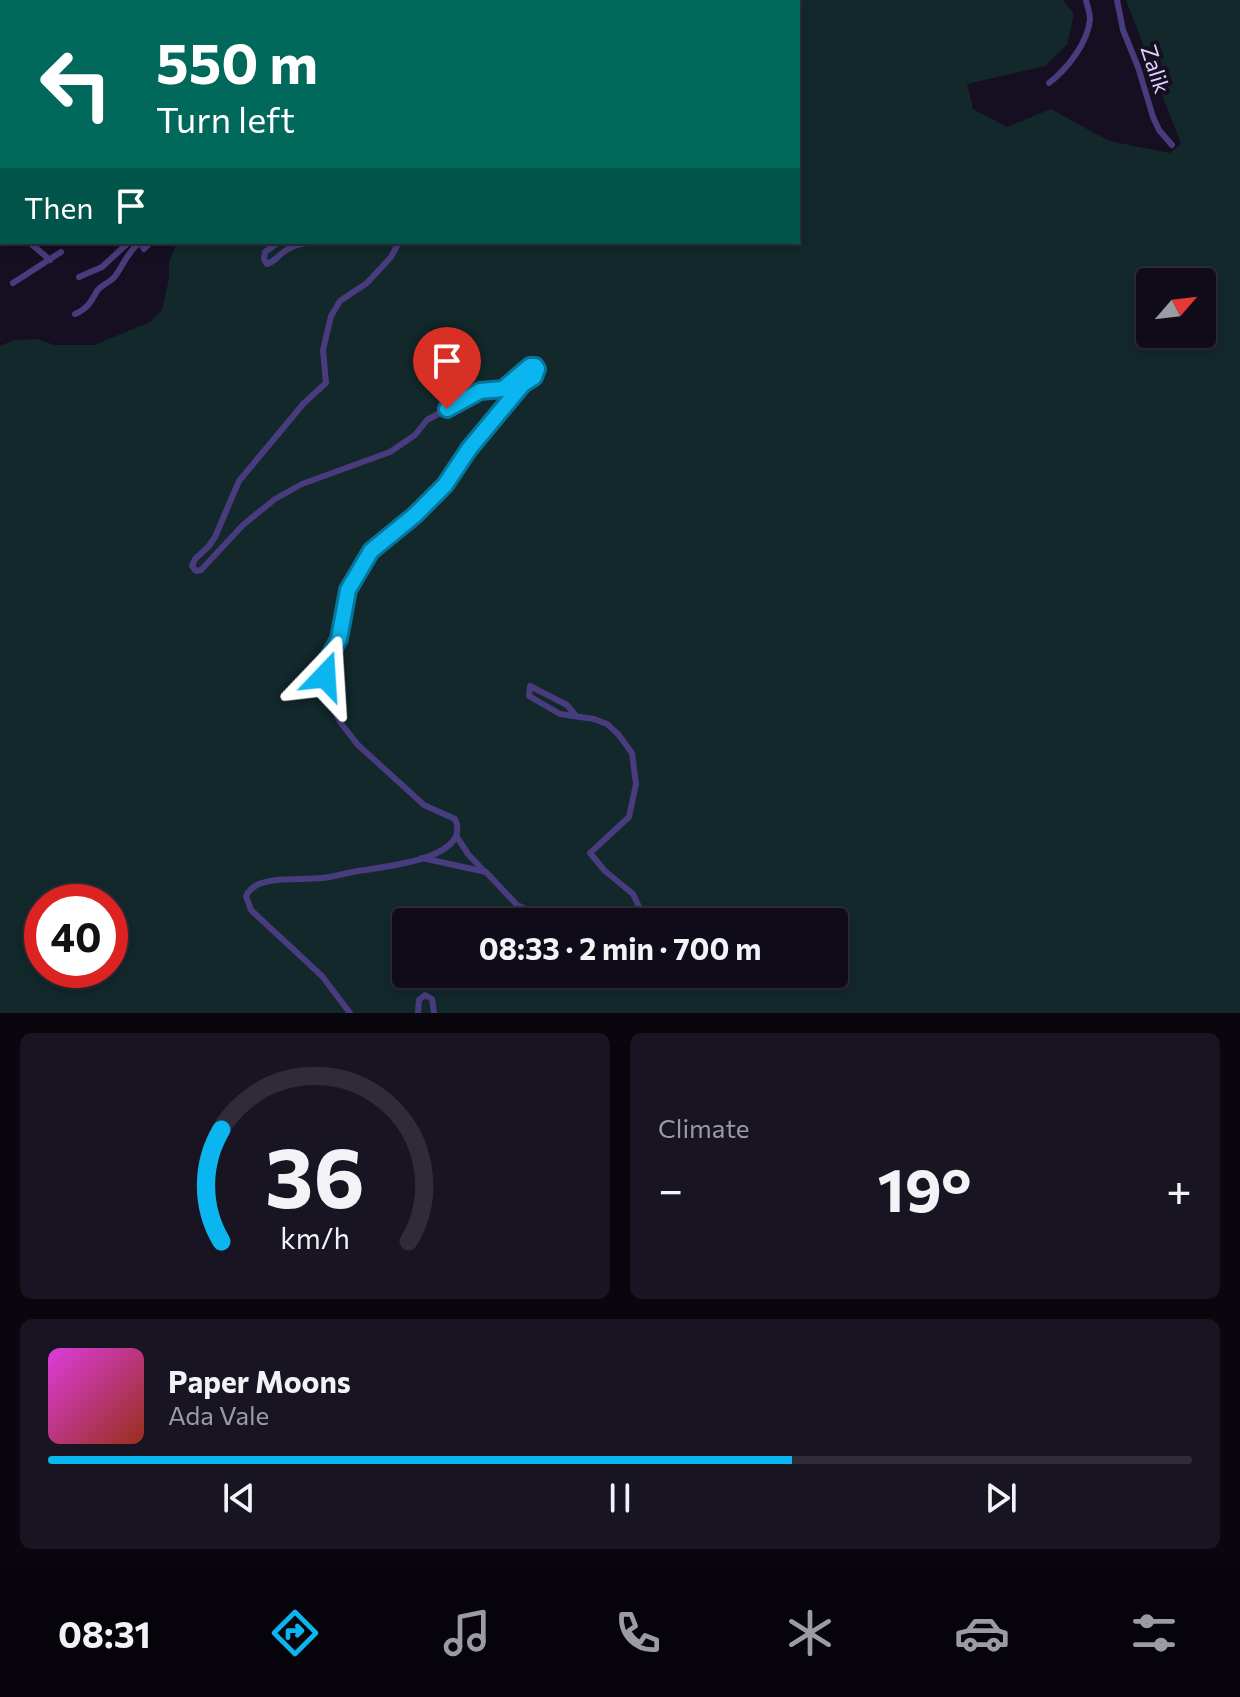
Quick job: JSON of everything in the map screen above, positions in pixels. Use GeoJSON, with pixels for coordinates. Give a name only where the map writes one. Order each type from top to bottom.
{"type":"FeatureCollection","features":[{"type":"Feature","properties":{"kind":"street"},"geometry":{"type":"LineString","coordinates":[[1049,83],[1068,65],[1085,33],[1090,18],[1086,0]]}},
{"type":"Feature","properties":{"kind":"street","name":"Zalik"},"geometry":{"type":"LineString","coordinates":[[1117,0],[1123,30],[1153,117],[1172,145]]}},
{"type":"Feature","properties":{"kind":"street"},"geometry":{"type":"LineString","coordinates":[[31,244],[50,260]]}},
{"type":"Feature","properties":{"kind":"street"},"geometry":{"type":"LineString","coordinates":[[79,277],[102,267],[127,244]]}},
{"type":"Feature","properties":{"kind":"street"},"geometry":{"type":"LineString","coordinates":[[75,314],[83,311],[99,288],[113,278],[125,258],[139,244]]}},
{"type":"Feature","properties":{"kind":"street"},"geometry":{"type":"LineString","coordinates":[[276,244],[265,252],[267,264],[276,261],[284,251],[302,244]]}},
{"type":"Feature","properties":{"kind":"street"},"geometry":{"type":"LineString","coordinates":[[350,1013],[322,976],[251,910],[246,901],[247,893],[262,883],[332,877],[422,858],[447,848],[457,837],[455,819],[418,800],[372,760],[340,722],[325,688],[326,668],[339,639],[348,590],[371,551],[415,515],[445,485],[469,449],[523,384],[538,372],[536,367],[530,366],[503,389],[480,391],[427,420],[415,435],[390,452],[302,484],[275,499],[243,525],[201,570],[196,571],[192,566],[215,537],[239,481],[304,403],[326,383],[323,350],[333,312],[340,301],[367,283],[391,257],[398,244]]}},
{"type":"Feature","properties":{"kind":"street"},"geometry":{"type":"LineString","coordinates":[[13,283],[61,252]]}},
{"type":"Feature","properties":{"kind":"street"},"geometry":{"type":"LineString","coordinates":[[576,716],[567,705],[530,686],[528,691],[534,699],[560,714],[607,724],[632,753],[636,784],[629,817],[590,853],[594,861],[633,894],[640,908]]}},
{"type":"Feature","properties":{"kind":"street"},"geometry":{"type":"LineString","coordinates":[[457,837],[468,854],[523,908]]}},
{"type":"Feature","properties":{"kind":"street"},"geometry":{"type":"LineString","coordinates":[[422,858],[483,870]]}},
{"type":"Feature","properties":{"kind":"street"},"geometry":{"type":"LineString","coordinates":[[418,1013],[419,1000],[425,995],[432,999],[434,1013]]}},
{"type":"Feature","properties":{"kind":"green space"},"geometry":{"type":"Polygon","coordinates":[[[800,0],[1063,0],[1074,14],[1067,45],[1045,66],[967,84],[973,109],[1007,127],[1051,109],[1109,141],[1170,153],[1181,144],[1126,0],[1240,0],[1240,1013],[0,1013],[0,346],[14,340],[38,339],[54,345],[94,345],[150,322],[162,310],[169,279],[169,262],[176,244],[800,244],[800,0]]]}},
{"type":"Feature","properties":{"kind":"route"},"geometry":{"type":"LineString","coordinates":[[325,676],[329,657],[339,639],[348,590],[371,551],[415,515],[445,485],[469,449],[503,412],[523,384],[534,377],[537,369],[530,366],[503,389],[480,391],[447,409]]}}]}
